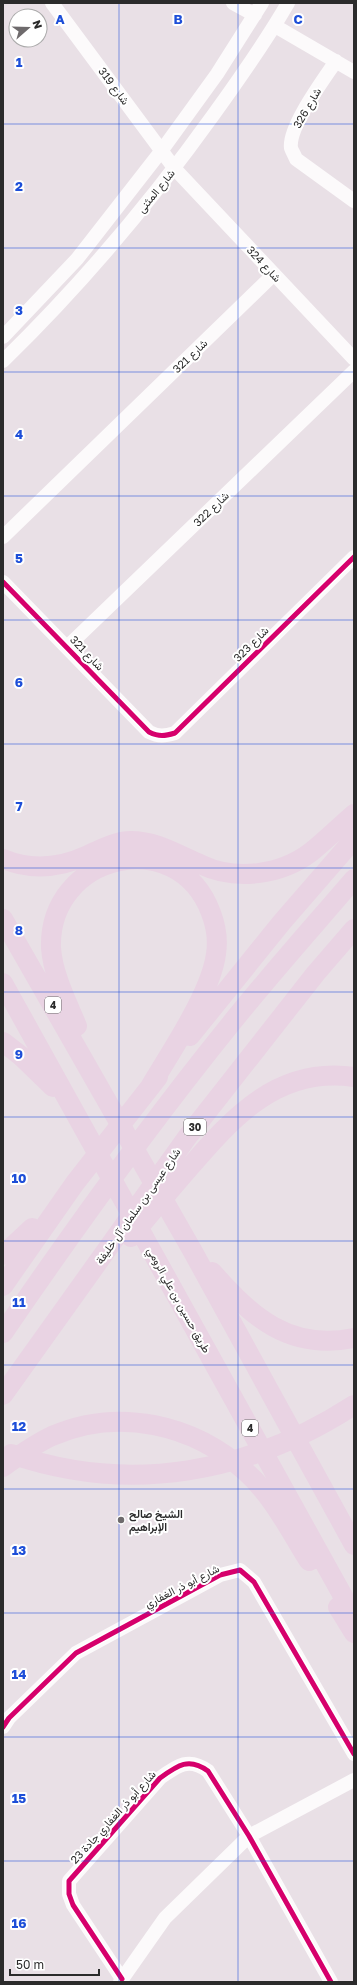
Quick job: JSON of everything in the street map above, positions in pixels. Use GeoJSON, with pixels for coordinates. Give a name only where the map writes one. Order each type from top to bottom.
{"type":"FeatureCollection","features":[{"type":"Feature","properties":{"kind":"highway"},"geometry":{"type":"LineString","coordinates":[[3,859],[38,868],[70,862],[106,846],[129,841],[160,845],[210,869],[222,872],[261,872],[273,870],[299,860],[354,814]]}},
{"type":"Feature","properties":{"kind":"highway"},"geometry":{"type":"LineString","coordinates":[[3,1286],[75,1183],[150,1087],[282,922],[354,839]]}},
{"type":"Feature","properties":{"kind":"highway"},"geometry":{"type":"LineString","coordinates":[[102,1091],[58,978],[52,956],[51,937],[58,910],[65,896],[76,883],[103,865],[129,859],[146,860],[162,864],[178,871],[190,880],[206,900],[212,916],[216,935],[216,954],[210,978],[189,1020],[150,1087]]}},
{"type":"Feature","properties":{"kind":"highway"},"geometry":{"type":"LineString","coordinates":[[3,1333],[75,1228],[173,1097],[230,1025],[354,879]]}},
{"type":"Feature","properties":{"kind":"highway","name":"4"},"geometry":{"type":"LineString","coordinates":[[3,919],[192,1250],[354,1545]]}},
{"type":"Feature","properties":{"kind":"highway","name":"شارع عيسى بن سلمان آل خليفة"},"geometry":{"type":"LineString","coordinates":[[3,1395],[188,1136],[316,973],[354,929]]}},
{"type":"Feature","properties":{"kind":"highway","name":"طريق حسين بن علي الرومي"},"geometry":{"type":"LineString","coordinates":[[3,983],[354,1616]]}},
{"type":"Feature","properties":{"kind":"highway"},"geometry":{"type":"LineString","coordinates":[[3,1042],[40,1074],[75,1112]]}},
{"type":"Feature","properties":{"kind":"highway"},"geometry":{"type":"LineString","coordinates":[[47,1334],[212,1142],[239,1114],[265,1095],[295,1081],[328,1075],[354,1077]]}},
{"type":"Feature","properties":{"kind":"highway"},"geometry":{"type":"LineString","coordinates":[[3,1255],[29,1232],[75,1183]]}},
{"type":"Feature","properties":{"kind":"highway"},"geometry":{"type":"LineString","coordinates":[[192,1250],[236,1298],[273,1327],[286,1334],[307,1338],[336,1340],[354,1338]]}},
{"type":"Feature","properties":{"kind":"highway"},"geometry":{"type":"LineString","coordinates":[[3,1452],[43,1464],[87,1472],[135,1474],[172,1473],[215,1466],[267,1451],[316,1429],[354,1405]]}},
{"type":"Feature","properties":{"kind":"highway"},"geometry":{"type":"LineString","coordinates":[[3,1467],[52,1436],[92,1424],[128,1422],[145,1423],[162,1426],[192,1436],[221,1452],[247,1472],[266,1494],[354,1633]]}},
{"type":"Feature","properties":{"kind":"street","name":"شارع 319"},"geometry":{"type":"LineString","coordinates":[[52,3],[175,169]]}},
{"type":"Feature","properties":{"kind":"street"},"geometry":{"type":"LineString","coordinates":[[233,3],[255,15]]}},
{"type":"Feature","properties":{"kind":"street","name":"شارع المثنى"},"geometry":{"type":"LineString","coordinates":[[3,337],[78,259],[162,150],[217,74],[262,3]]}},
{"type":"Feature","properties":{"kind":"street","name":"شارع المثنى"},"geometry":{"type":"LineString","coordinates":[[3,361],[107,252],[175,169],[275,26],[288,3]]}},
{"type":"Feature","properties":{"kind":"street"},"geometry":{"type":"LineString","coordinates":[[275,26],[354,72]]}},
{"type":"Feature","properties":{"kind":"street","name":"شارع 326"},"geometry":{"type":"LineString","coordinates":[[336,61],[296,125],[291,148],[296,159],[354,201]]}},
{"type":"Feature","properties":{"kind":"street","name":"شارع 324"},"geometry":{"type":"LineString","coordinates":[[175,169],[354,359]]}},
{"type":"Feature","properties":{"kind":"street","name":"شارع 321"},"geometry":{"type":"LineString","coordinates":[[3,538],[274,274]]}},
{"type":"Feature","properties":{"kind":"street","name":"شارع 322"},"geometry":{"type":"LineString","coordinates":[[67,647],[354,371]]}},
{"type":"Feature","properties":{"kind":"street","name":"شارع 323"},"geometry":{"type":"LineString","coordinates":[[157,736],[175,733],[354,557]]}},
{"type":"Feature","properties":{"kind":"street","name":"شارع 321"},"geometry":{"type":"LineString","coordinates":[[3,582],[150,732],[157,736]]}},
{"type":"Feature","properties":{"kind":"street","name":"شارع أبو ذر الغفاري"},"geometry":{"type":"LineString","coordinates":[[3,1727],[9,1718],[76,1653],[220,1575],[240,1570],[254,1582],[354,1754]]}},
{"type":"Feature","properties":{"kind":"street","name":"شارع أبو ذر الغفاري جادة 23"},"geometry":{"type":"LineString","coordinates":[[121,1981],[73,1905],[69,1894],[69,1882],[160,1778],[175,1767],[187,1763],[199,1765],[208,1771],[249,1836],[331,1982]]}},
{"type":"Feature","properties":{"kind":"street"},"geometry":{"type":"LineString","coordinates":[[121,1981],[165,1918],[249,1836],[354,1780]]}},
{"type":"Feature","properties":{"kind":"cycle path"},"geometry":{"type":"LineString","coordinates":[[3,582],[149,732],[156,735],[165,735],[175,733],[354,557]]}},
{"type":"Feature","properties":{"kind":"cycle path"},"geometry":{"type":"LineString","coordinates":[[3,1727],[9,1718],[76,1653],[220,1575],[240,1570],[254,1582],[354,1754]]}},
{"type":"Feature","properties":{"kind":"cycle path"},"geometry":{"type":"LineString","coordinates":[[122,1979],[73,1905],[69,1894],[69,1881],[160,1778],[178,1766],[184,1764],[195,1764],[208,1771],[249,1836],[331,1982]]}},
{"type":"Feature","properties":{"kind":"place","name":"الشيخ صالح الإبراهيم"},"geometry":{"type":"Point","coordinates":[121,1520]}}]}
